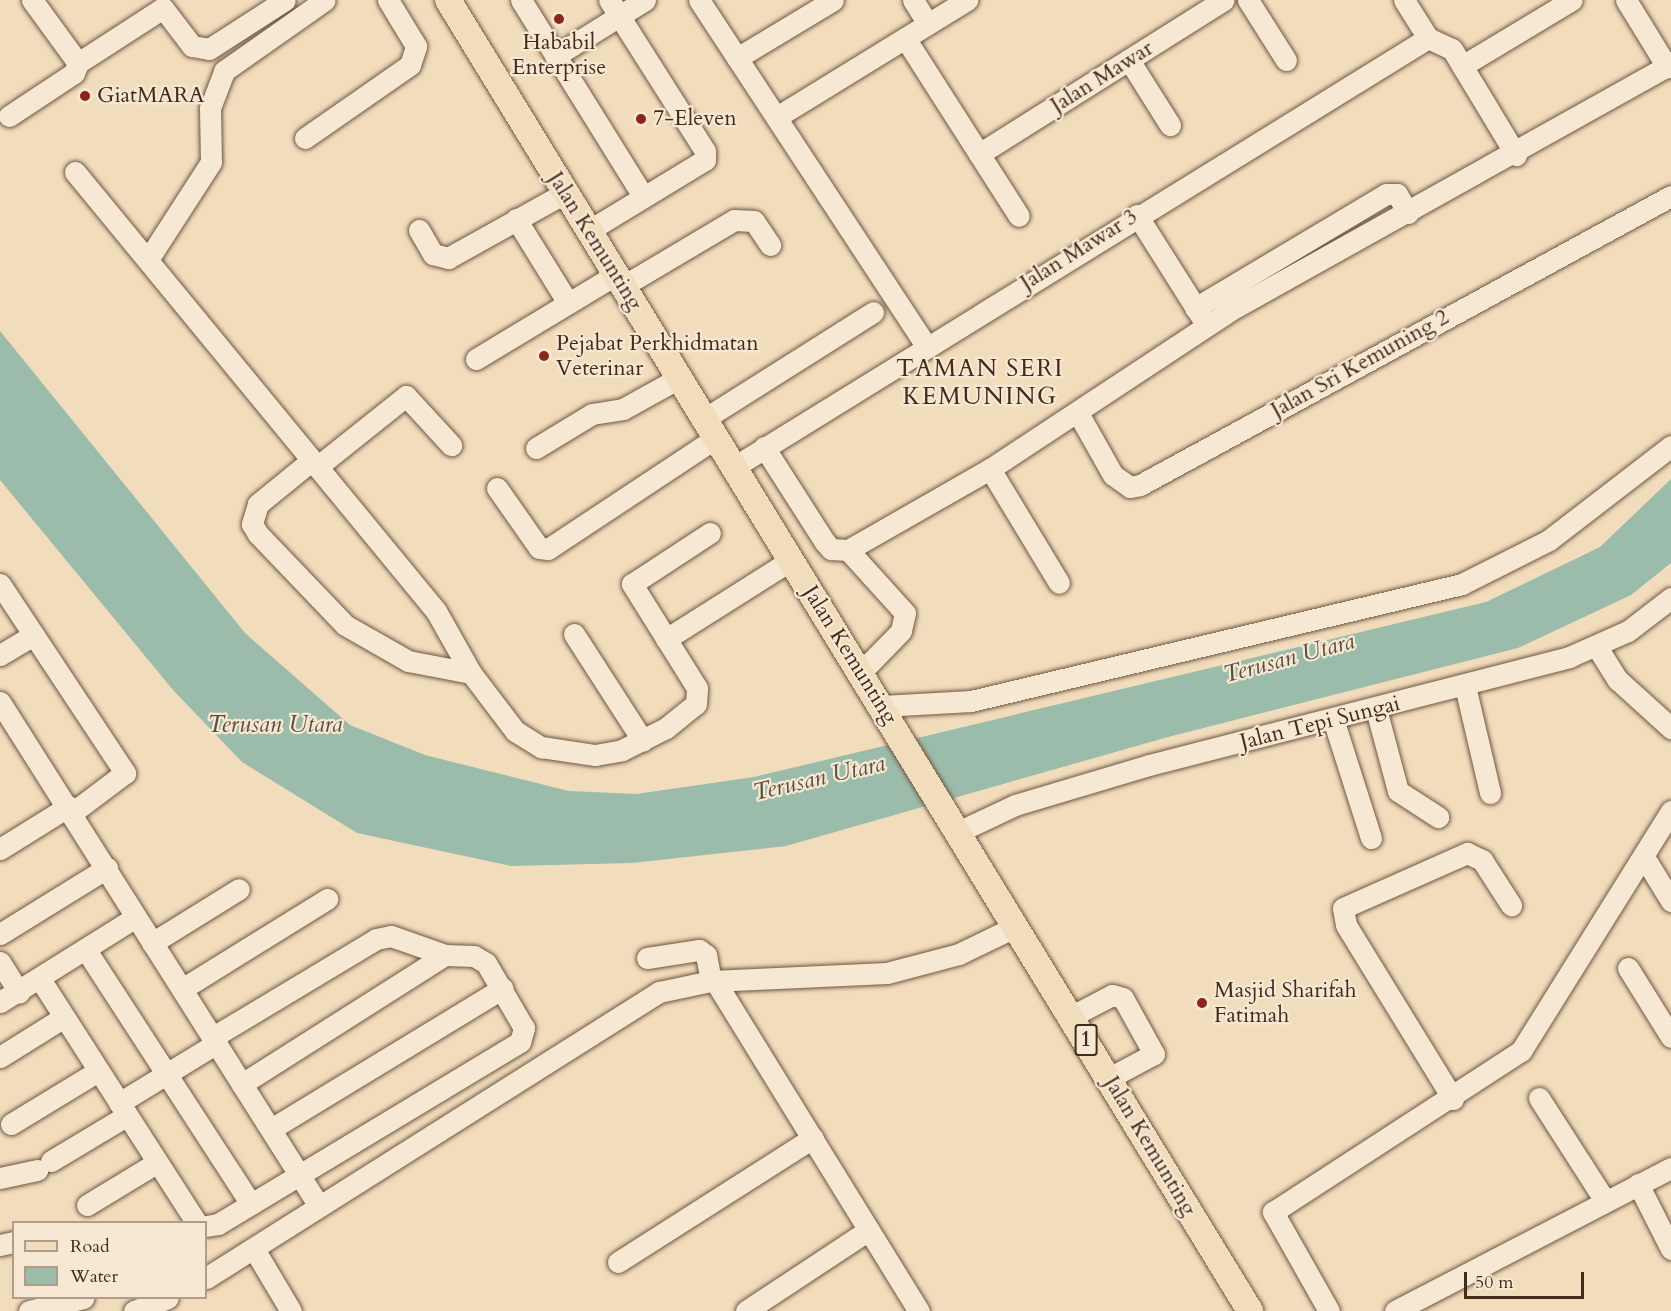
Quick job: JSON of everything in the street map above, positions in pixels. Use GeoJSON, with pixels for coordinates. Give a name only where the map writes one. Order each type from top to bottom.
{"type":"FeatureCollection","features":[{"type":"Feature","properties":{"kind":"main road","name":"Jalan Kemunting"},"geometry":{"type":"LineString","coordinates":[[448,0],[588,231],[956,824],[1250,1311]]}},
{"type":"Feature","properties":{"kind":"street"},"geometry":{"type":"LineString","coordinates":[[32,0],[78,63]]}},
{"type":"Feature","properties":{"kind":"street"},"geometry":{"type":"LineString","coordinates":[[9,116],[74,73],[78,63],[163,9],[192,46],[209,49],[285,0]]}},
{"type":"Feature","properties":{"kind":"street"},"geometry":{"type":"LineString","coordinates":[[149,258],[211,162],[210,108],[224,71],[325,0]]}},
{"type":"Feature","properties":{"kind":"street"},"geometry":{"type":"LineString","coordinates":[[304,138],[410,65],[416,46],[388,0]]}},
{"type":"Feature","properties":{"kind":"street"},"geometry":{"type":"LineString","coordinates":[[521,0],[643,196]]}},
{"type":"Feature","properties":{"kind":"street"},"geometry":{"type":"LineString","coordinates":[[555,56],[614,8],[645,0]]}},
{"type":"Feature","properties":{"kind":"street"},"geometry":{"type":"LineString","coordinates":[[699,0],[737,58],[780,116],[926,345]]}},
{"type":"Feature","properties":{"kind":"street"},"geometry":{"type":"LineString","coordinates":[[737,58],[833,0]]}},
{"type":"Feature","properties":{"kind":"street"},"geometry":{"type":"LineString","coordinates":[[913,0],[928,24]]}},
{"type":"Feature","properties":{"kind":"street"},"geometry":{"type":"LineString","coordinates":[[780,116],[967,0]]}},
{"type":"Feature","properties":{"kind":"street","name":"Jalan Mawar"},"geometry":{"type":"LineString","coordinates":[[979,154],[1224,0]]}},
{"type":"Feature","properties":{"kind":"street"},"geometry":{"type":"LineString","coordinates":[[1248,0],[1286,60]]}},
{"type":"Feature","properties":{"kind":"street"},"geometry":{"type":"LineString","coordinates":[[1404,0],[1428,38],[1441,39],[1462,66],[1515,155]]}},
{"type":"Feature","properties":{"kind":"street"},"geometry":{"type":"LineString","coordinates":[[1462,66],[1572,0]]}},
{"type":"Feature","properties":{"kind":"street"},"geometry":{"type":"LineString","coordinates":[[764,447],[824,541],[831,549],[848,550],[990,469],[1207,326],[1515,155],[1669,66],[1626,0]]}},
{"type":"Feature","properties":{"kind":"street"},"geometry":{"type":"LineString","coordinates":[[588,231],[705,160],[705,151],[614,8]]}},
{"type":"Feature","properties":{"kind":"street"},"geometry":{"type":"LineString","coordinates":[[905,38],[1019,216]]}},
{"type":"Feature","properties":{"kind":"street","name":"Jalan Mawar 3"},"geometry":{"type":"LineString","coordinates":[[734,467],[1137,214],[1428,38]]}},
{"type":"Feature","properties":{"kind":"street"},"geometry":{"type":"LineString","coordinates":[[1129,60],[1170,125]]}},
{"type":"Feature","properties":{"kind":"street"},"geometry":{"type":"LineString","coordinates":[[75,172],[149,258],[314,464],[436,611],[471,673],[515,730],[541,747],[596,755],[643,741],[689,712],[699,694],[632,584],[710,533]]}},
{"type":"Feature","properties":{"kind":"street"},"geometry":{"type":"LineString","coordinates":[[419,230],[433,255],[448,258],[565,193]]}},
{"type":"Feature","properties":{"kind":"street"},"geometry":{"type":"LineString","coordinates":[[1195,308],[1386,194],[1397,194],[1408,213]]}},
{"type":"Feature","properties":{"kind":"street","name":"Jalan Sri Kemuning 2"},"geometry":{"type":"LineString","coordinates":[[1078,413],[1113,475],[1130,487],[1140,485],[1671,196]]}},
{"type":"Feature","properties":{"kind":"street"},"geometry":{"type":"LineString","coordinates":[[1137,214],[1207,326]]}},
{"type":"Feature","properties":{"kind":"street"},"geometry":{"type":"LineString","coordinates":[[516,219],[568,303]]}},
{"type":"Feature","properties":{"kind":"street"},"geometry":{"type":"LineString","coordinates":[[476,359],[568,303],[619,280],[734,220],[754,221],[770,245]]}},
{"type":"Feature","properties":{"kind":"street"},"geometry":{"type":"LineString","coordinates":[[497,488],[539,548],[548,549],[710,428],[873,312]]}},
{"type":"Feature","properties":{"kind":"street"},"geometry":{"type":"LineString","coordinates":[[536,448],[592,414],[623,409],[679,378]]}},
{"type":"Feature","properties":{"kind":"street"},"geometry":{"type":"LineString","coordinates":[[451,445],[406,396],[258,504],[252,524],[258,534],[345,626],[408,661],[471,673]]}},
{"type":"Feature","properties":{"kind":"street"},"geometry":{"type":"LineString","coordinates":[[882,706],[971,701],[1462,584],[1549,540],[1671,446]]}},
{"type":"Feature","properties":{"kind":"street"},"geometry":{"type":"LineString","coordinates":[[990,469],[1059,583]]}},
{"type":"Feature","properties":{"kind":"street"},"geometry":{"type":"LineString","coordinates":[[848,550],[905,613],[901,631],[861,672]]}},
{"type":"Feature","properties":{"kind":"street"},"geometry":{"type":"LineString","coordinates":[[666,639],[791,560]]}},
{"type":"Feature","properties":{"kind":"street"},"geometry":{"type":"LineString","coordinates":[[0,584],[126,773],[71,809],[0,849]]}},
{"type":"Feature","properties":{"kind":"street","name":"Jalan Tepi Sungai"},"geometry":{"type":"LineString","coordinates":[[956,824],[1062,791],[1465,686],[1597,647],[1671,598]]}},
{"type":"Feature","properties":{"kind":"street"},"geometry":{"type":"LineString","coordinates":[[574,634],[643,741]]}},
{"type":"Feature","properties":{"kind":"street"},"geometry":{"type":"LineString","coordinates":[[0,655],[33,635]]}},
{"type":"Feature","properties":{"kind":"street"},"geometry":{"type":"LineString","coordinates":[[1597,647],[1618,680],[1671,728]]}},
{"type":"Feature","properties":{"kind":"street"},"geometry":{"type":"LineString","coordinates":[[1465,686],[1490,793]]}},
{"type":"Feature","properties":{"kind":"street"},"geometry":{"type":"LineString","coordinates":[[0,702],[71,809],[152,943],[301,1174],[319,1206]]}},
{"type":"Feature","properties":{"kind":"street"},"geometry":{"type":"LineString","coordinates":[[1376,709],[1398,791],[1438,818]]}},
{"type":"Feature","properties":{"kind":"street"},"geometry":{"type":"LineString","coordinates":[[1333,720],[1371,838]]}},
{"type":"Feature","properties":{"kind":"street"},"geometry":{"type":"LineString","coordinates":[[1329,1311],[1273,1212],[1453,1099],[1521,1051],[1671,812]]}},
{"type":"Feature","properties":{"kind":"street"},"geometry":{"type":"LineString","coordinates":[[1453,1099],[1346,926],[1343,908],[1467,853],[1482,860],[1511,905]]}},
{"type":"Feature","properties":{"kind":"street"},"geometry":{"type":"LineString","coordinates":[[1644,858],[1671,901]]}},
{"type":"Feature","properties":{"kind":"street"},"geometry":{"type":"LineString","coordinates":[[0,934],[107,868]]}},
{"type":"Feature","properties":{"kind":"street"},"geometry":{"type":"LineString","coordinates":[[152,943],[239,889]]}},
{"type":"Feature","properties":{"kind":"street"},"geometry":{"type":"LineString","coordinates":[[182,989],[327,899]]}},
{"type":"Feature","properties":{"kind":"street"},"geometry":{"type":"LineString","coordinates":[[0,1002],[136,917]]}},
{"type":"Feature","properties":{"kind":"street"},"geometry":{"type":"LineString","coordinates":[[207,1277],[638,1004],[674,986],[713,981],[887,973],[959,954],[1017,926]]}},
{"type":"Feature","properties":{"kind":"street"},"geometry":{"type":"LineString","coordinates":[[0,1178],[44,1165],[214,1040],[376,939],[391,936],[445,955],[474,956],[503,988],[524,1028],[520,1042],[251,1204],[207,1226]]}},
{"type":"Feature","properties":{"kind":"street"},"geometry":{"type":"LineString","coordinates":[[86,950],[168,1072],[251,1204]]}},
{"type":"Feature","properties":{"kind":"street"},"geometry":{"type":"LineString","coordinates":[[647,958],[699,950],[706,955],[713,981],[919,1311]]}},
{"type":"Feature","properties":{"kind":"street"},"geometry":{"type":"LineString","coordinates":[[242,1084],[445,955]]}},
{"type":"Feature","properties":{"kind":"street"},"geometry":{"type":"LineString","coordinates":[[0,962],[19,992]]}},
{"type":"Feature","properties":{"kind":"street"},"geometry":{"type":"LineString","coordinates":[[1628,968],[1671,1037]]}},
{"type":"Feature","properties":{"kind":"street"},"geometry":{"type":"LineString","coordinates":[[40,979],[195,1221]]}},
{"type":"Feature","properties":{"kind":"street"},"geometry":{"type":"LineString","coordinates":[[271,1129],[503,988]]}},
{"type":"Feature","properties":{"kind":"street"},"geometry":{"type":"LineString","coordinates":[[1071,1016],[1119,993],[1128,1007],[1154,1054],[1109,1078]]}},
{"type":"Feature","properties":{"kind":"street"},"geometry":{"type":"LineString","coordinates":[[0,1057],[64,1017]]}},
{"type":"Feature","properties":{"kind":"street"},"geometry":{"type":"LineString","coordinates":[[10,1124],[98,1071]]}},
{"type":"Feature","properties":{"kind":"street"},"geometry":{"type":"LineString","coordinates":[[1539,1098],[1605,1201]]}},
{"type":"Feature","properties":{"kind":"street"},"geometry":{"type":"LineString","coordinates":[[618,1262],[813,1138]]}},
{"type":"Feature","properties":{"kind":"street"},"geometry":{"type":"LineString","coordinates":[[87,1205],[156,1163]]}},
{"type":"Feature","properties":{"kind":"street"},"geometry":{"type":"LineString","coordinates":[[1395,1311],[1671,1168]]}},
{"type":"Feature","properties":{"kind":"street"},"geometry":{"type":"LineString","coordinates":[[1638,1184],[1671,1249]]}},
{"type":"Feature","properties":{"kind":"street"},"geometry":{"type":"LineString","coordinates":[[746,1311],[869,1230]]}},
{"type":"Feature","properties":{"kind":"street"},"geometry":{"type":"LineString","coordinates":[[254,1249],[291,1311]]}},
{"type":"Feature","properties":{"kind":"street"},"geometry":{"type":"LineString","coordinates":[[29,1311],[79,1299]]}},
{"type":"Feature","properties":{"kind":"street"},"geometry":{"type":"LineString","coordinates":[[134,1311],[165,1299]]}},
{"type":"Feature","properties":{"kind":"water","name":"Terusan Utara"},"geometry":{"type":"Polygon","coordinates":[[[0,331],[245,633],[350,725],[425,755],[569,791],[636,794],[754,777],[1486,602],[1600,547],[1671,479],[1671,563],[1631,595],[1518,648],[1168,737],[786,846],[632,863],[511,866],[357,833],[242,762],[173,690],[0,480],[0,331]]]}},
{"type":"Feature","properties":{"kind":"place","name":"Hababil Enterprise"},"geometry":{"type":"Point","coordinates":[559,19]}},
{"type":"Feature","properties":{"kind":"place","name":"GiatMARA"},"geometry":{"type":"Point","coordinates":[85,96]}},
{"type":"Feature","properties":{"kind":"place","name":"7-Eleven"},"geometry":{"type":"Point","coordinates":[641,119]}},
{"type":"Feature","properties":{"kind":"place","name":"Pejabat Perkhidmatan Veterinar"},"geometry":{"type":"Point","coordinates":[544,356]}},
{"type":"Feature","properties":{"kind":"place","name":"Masjid Sharifah Fatimah"},"geometry":{"type":"Point","coordinates":[1202,1003]}},
{"type":"Feature","properties":{"kind":"district","name":"TAMAN SERI KEMUNING"},"geometry":{"type":"Point","coordinates":[980,383]}}]}
